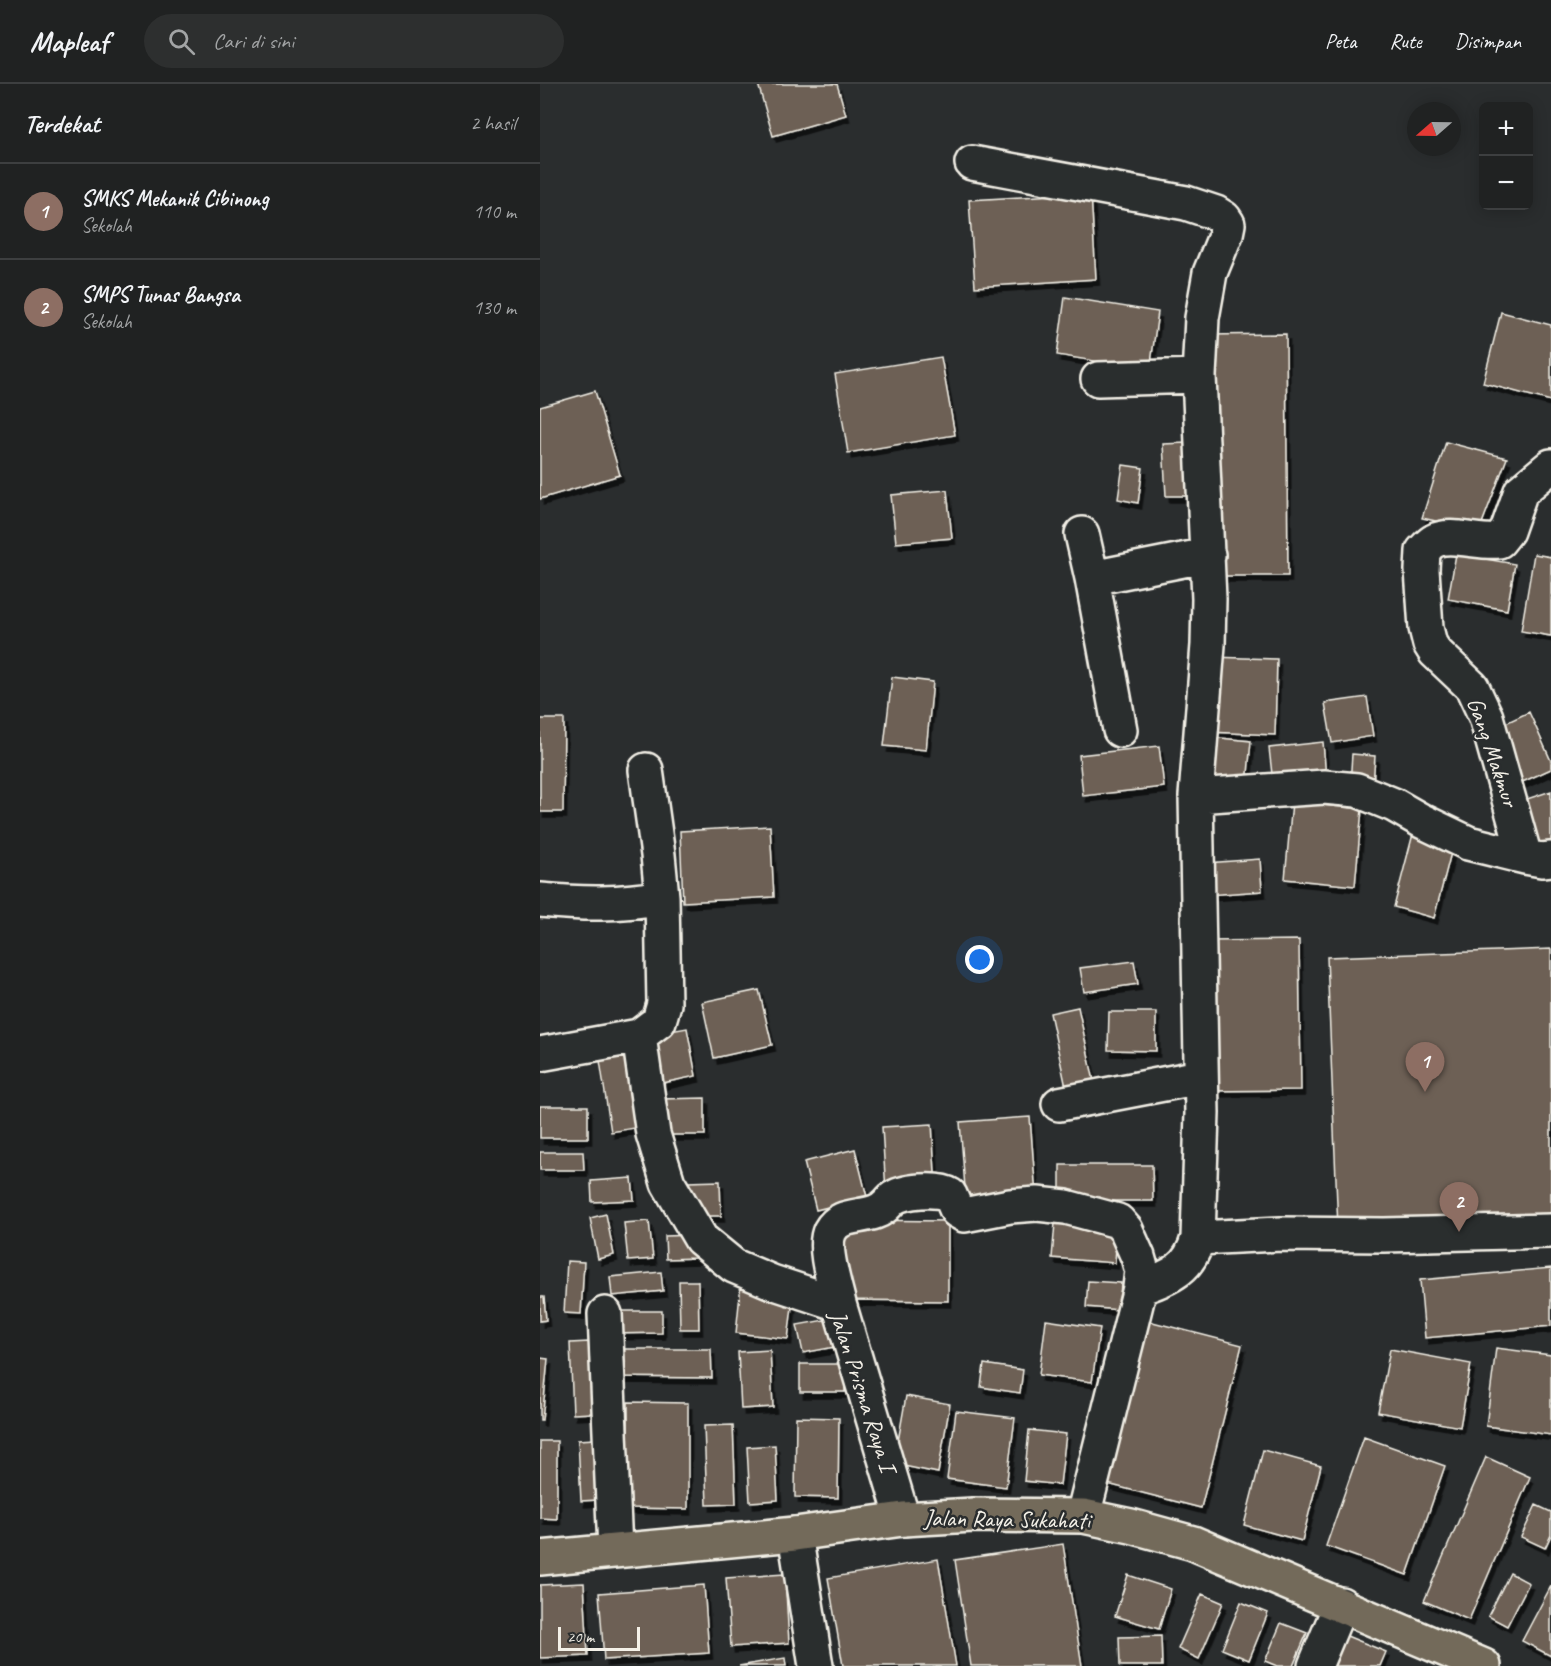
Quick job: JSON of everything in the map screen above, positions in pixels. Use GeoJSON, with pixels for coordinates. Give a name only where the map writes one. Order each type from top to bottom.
{"type":"FeatureCollection","features":[{"type":"Feature","properties":{"kind":"main road","name":"Jalan Raya Sukahati"},"geometry":{"type":"LineString","coordinates":[[540,1558],[795,1534],[903,1519],[973,1515],[1083,1516],[1193,1543],[1484,1666]]}},
{"type":"Feature","properties":{"kind":"street"},"geometry":{"type":"LineString","coordinates":[[972,164],[1186,203],[1207,209],[1224,218],[1227,224],[1226,234],[1210,273],[1202,318],[1199,376],[1208,555],[1208,645],[1196,796],[1200,1077],[1203,1113],[1198,1238],[1195,1249],[1182,1267],[1164,1280],[1140,1288]]}},
{"type":"Feature","properties":{"kind":"street"},"geometry":{"type":"LineString","coordinates":[[1098,379],[1199,376]]}},
{"type":"Feature","properties":{"kind":"street","name":"Gang Makmur"},"geometry":{"type":"LineString","coordinates":[[1538,858],[1486,717],[1472,687],[1435,652],[1430,644],[1426,628],[1422,570],[1423,551],[1434,541],[1446,537],[1487,543],[1499,542],[1507,531],[1521,491],[1551,466]]}},
{"type":"Feature","properties":{"kind":"street"},"geometry":{"type":"LineString","coordinates":[[1082,534],[1120,730]]}},
{"type":"Feature","properties":{"kind":"street"},"geometry":{"type":"LineString","coordinates":[[1092,578],[1208,555]]}},
{"type":"Feature","properties":{"kind":"street"},"geometry":{"type":"LineString","coordinates":[[540,1054],[639,1036],[659,1021],[664,1004],[662,897],[646,770]]}},
{"type":"Feature","properties":{"kind":"street"},"geometry":{"type":"LineString","coordinates":[[1196,796],[1324,787],[1357,790],[1394,805],[1468,843],[1538,858]]}},
{"type":"Feature","properties":{"kind":"street"},"geometry":{"type":"LineString","coordinates":[[540,900],[615,904],[662,897]]}},
{"type":"Feature","properties":{"kind":"street","name":"Jalan Prisma Raya I"},"geometry":{"type":"LineString","coordinates":[[639,1036],[653,1134],[668,1183],[701,1239],[734,1266],[772,1282],[839,1304],[903,1519]]}},
{"type":"Feature","properties":{"kind":"street"},"geometry":{"type":"LineString","coordinates":[[1059,1104],[1200,1077]]}},
{"type":"Feature","properties":{"kind":"street"},"geometry":{"type":"LineString","coordinates":[[839,1304],[827,1244],[828,1236],[834,1225],[838,1220],[886,1208],[893,1199],[901,1194],[942,1191],[950,1195],[957,1211],[964,1215],[1010,1206],[1037,1204],[1066,1207],[1118,1221],[1126,1230],[1142,1272],[1140,1288],[1083,1516]]}},
{"type":"Feature","properties":{"kind":"street"},"geometry":{"type":"LineString","coordinates":[[1198,1238],[1281,1234],[1384,1235],[1551,1231]]}},
{"type":"Feature","properties":{"kind":"street"},"geometry":{"type":"LineString","coordinates":[[605,1314],[615,1550]]}},
{"type":"Feature","properties":{"kind":"street"},"geometry":{"type":"LineString","coordinates":[[795,1534],[816,1666]]}},
{"type":"Feature","properties":{"kind":"street"},"geometry":{"type":"LineString","coordinates":[[1315,1666],[1341,1604]]}},
{"type":"Feature","properties":{"kind":"building"},"geometry":{"type":"Polygon","coordinates":[[[758,84],[837,84],[846,115],[773,136],[758,84]]]}},
{"type":"Feature","properties":{"kind":"building"},"geometry":{"type":"Polygon","coordinates":[[[1091,193],[1096,279],[975,287],[969,200],[1091,193]]]}},
{"type":"Feature","properties":{"kind":"building"},"geometry":{"type":"Polygon","coordinates":[[[1065,297],[1158,312],[1150,370],[1057,355],[1065,297]]]}},
{"type":"Feature","properties":{"kind":"building"},"geometry":{"type":"Polygon","coordinates":[[[1501,312],[1551,325],[1551,401],[1483,383],[1501,312]]]}},
{"type":"Feature","properties":{"kind":"building"},"geometry":{"type":"Polygon","coordinates":[[[1286,334],[1288,576],[1211,576],[1209,335],[1286,334]]]}},
{"type":"Feature","properties":{"kind":"building"},"geometry":{"type":"Polygon","coordinates":[[[941,357],[955,435],[848,453],[835,374],[941,357]]]}},
{"type":"Feature","properties":{"kind":"building"},"geometry":{"type":"Polygon","coordinates":[[[595,391],[620,475],[540,499],[540,407],[595,391]]]}},
{"type":"Feature","properties":{"kind":"building"},"geometry":{"type":"Polygon","coordinates":[[[1446,442],[1507,458],[1481,526],[1445,523],[1422,518],[1446,442]]]}},
{"type":"Feature","properties":{"kind":"building"},"geometry":{"type":"Polygon","coordinates":[[[1186,443],[1189,496],[1166,496],[1163,444],[1186,443]]]}},
{"type":"Feature","properties":{"kind":"building"},"geometry":{"type":"Polygon","coordinates":[[[1123,465],[1143,468],[1138,503],[1118,499],[1123,465]]]}},
{"type":"Feature","properties":{"kind":"building"},"geometry":{"type":"Polygon","coordinates":[[[947,490],[952,538],[896,543],[891,495],[947,490]]]}},
{"type":"Feature","properties":{"kind":"building"},"geometry":{"type":"Polygon","coordinates":[[[1456,554],[1515,564],[1507,610],[1448,599],[1456,554]]]}},
{"type":"Feature","properties":{"kind":"building"},"geometry":{"type":"Polygon","coordinates":[[[1534,554],[1551,557],[1551,636],[1521,631],[1534,554]]]}},
{"type":"Feature","properties":{"kind":"building"},"geometry":{"type":"Polygon","coordinates":[[[1210,657],[1277,659],[1275,735],[1208,732],[1210,657]]]}},
{"type":"Feature","properties":{"kind":"building"},"geometry":{"type":"Polygon","coordinates":[[[892,677],[933,682],[926,750],[884,746],[892,677]]]}},
{"type":"Feature","properties":{"kind":"building"},"geometry":{"type":"Polygon","coordinates":[[[1367,697],[1373,736],[1332,743],[1325,703],[1367,697]]]}},
{"type":"Feature","properties":{"kind":"building"},"geometry":{"type":"Polygon","coordinates":[[[1529,712],[1551,761],[1551,769],[1518,784],[1493,729],[1529,712]]]}},
{"type":"Feature","properties":{"kind":"building"},"geometry":{"type":"Polygon","coordinates":[[[540,719],[564,719],[563,812],[540,812],[540,719]]]}},
{"type":"Feature","properties":{"kind":"building"},"geometry":{"type":"Polygon","coordinates":[[[1209,737],[1251,741],[1247,784],[1205,780],[1209,737]]]}},
{"type":"Feature","properties":{"kind":"building"},"geometry":{"type":"Polygon","coordinates":[[[1323,742],[1326,777],[1273,783],[1269,748],[1323,742]]]}},
{"type":"Feature","properties":{"kind":"building"},"geometry":{"type":"Polygon","coordinates":[[[1159,746],[1164,787],[1083,796],[1079,755],[1159,746]]]}},
{"type":"Feature","properties":{"kind":"building"},"geometry":{"type":"Polygon","coordinates":[[[1352,754],[1375,756],[1373,787],[1350,785],[1352,754]]]}},
{"type":"Feature","properties":{"kind":"building"},"geometry":{"type":"Polygon","coordinates":[[[1551,791],[1551,852],[1532,858],[1515,803],[1551,791]]]}},
{"type":"Feature","properties":{"kind":"building"},"geometry":{"type":"Polygon","coordinates":[[[1292,802],[1362,809],[1355,886],[1285,879],[1292,802]]]}},
{"type":"Feature","properties":{"kind":"building"},"geometry":{"type":"Polygon","coordinates":[[[770,826],[774,897],[683,902],[680,831],[770,826]]]}},
{"type":"Feature","properties":{"kind":"building"},"geometry":{"type":"Polygon","coordinates":[[[1414,830],[1454,841],[1434,918],[1394,907],[1414,830]]]}},
{"type":"Feature","properties":{"kind":"building"},"geometry":{"type":"Polygon","coordinates":[[[1260,859],[1262,891],[1208,895],[1206,863],[1260,859]]]}},
{"type":"Feature","properties":{"kind":"building"},"geometry":{"type":"Polygon","coordinates":[[[1299,940],[1301,1090],[1207,1091],[1204,941],[1299,940]]]}},
{"type":"Feature","properties":{"kind":"building"},"geometry":{"type":"Polygon","coordinates":[[[1551,949],[1551,1221],[1338,1229],[1327,957],[1551,949]]]}},
{"type":"Feature","properties":{"kind":"building"},"geometry":{"type":"Polygon","coordinates":[[[1134,961],[1138,984],[1084,992],[1080,968],[1134,961]]]}},
{"type":"Feature","properties":{"kind":"building"},"geometry":{"type":"Polygon","coordinates":[[[759,990],[772,1045],[714,1058],[702,1002],[759,990]]]}},
{"type":"Feature","properties":{"kind":"building"},"geometry":{"type":"Polygon","coordinates":[[[1078,1007],[1095,1086],[1067,1092],[1050,1013],[1078,1007]]]}},
{"type":"Feature","properties":{"kind":"building"},"geometry":{"type":"Polygon","coordinates":[[[1109,1012],[1156,1012],[1156,1051],[1108,1050],[1109,1012]]]}},
{"type":"Feature","properties":{"kind":"building"},"geometry":{"type":"Polygon","coordinates":[[[687,1028],[696,1076],[658,1084],[648,1035],[687,1028]]]}},
{"type":"Feature","properties":{"kind":"building"},"geometry":{"type":"Polygon","coordinates":[[[629,1050],[640,1127],[611,1132],[599,1054],[629,1050]]]}},
{"type":"Feature","properties":{"kind":"building"},"geometry":{"type":"Polygon","coordinates":[[[705,1098],[705,1135],[660,1135],[659,1099],[705,1098]]]}},
{"type":"Feature","properties":{"kind":"building"},"geometry":{"type":"Polygon","coordinates":[[[540,1106],[588,1106],[588,1138],[540,1138],[540,1106]]]}},
{"type":"Feature","properties":{"kind":"building"},"geometry":{"type":"Polygon","coordinates":[[[1030,1117],[1036,1196],[966,1201],[960,1122],[1030,1117]]]}},
{"type":"Feature","properties":{"kind":"building"},"geometry":{"type":"Polygon","coordinates":[[[932,1124],[936,1189],[886,1192],[882,1127],[932,1124]]]}},
{"type":"Feature","properties":{"kind":"building"},"geometry":{"type":"Polygon","coordinates":[[[855,1149],[867,1197],[816,1210],[804,1162],[855,1149]]]}},
{"type":"Feature","properties":{"kind":"building"},"geometry":{"type":"Polygon","coordinates":[[[540,1152],[583,1152],[584,1170],[540,1170],[540,1152]]]}},
{"type":"Feature","properties":{"kind":"building"},"geometry":{"type":"Polygon","coordinates":[[[1060,1165],[1152,1165],[1153,1201],[1060,1201],[1060,1165]]]}},
{"type":"Feature","properties":{"kind":"building"},"geometry":{"type":"Polygon","coordinates":[[[632,1178],[634,1200],[592,1202],[591,1181],[632,1178]]]}},
{"type":"Feature","properties":{"kind":"building"},"geometry":{"type":"Polygon","coordinates":[[[720,1181],[721,1216],[688,1216],[687,1182],[720,1181]]]}},
{"type":"Feature","properties":{"kind":"building"},"geometry":{"type":"Polygon","coordinates":[[[606,1214],[614,1255],[598,1259],[590,1218],[606,1214]]]}},
{"type":"Feature","properties":{"kind":"building"},"geometry":{"type":"Polygon","coordinates":[[[845,1220],[948,1221],[948,1301],[845,1300],[845,1220]]]}},
{"type":"Feature","properties":{"kind":"building"},"geometry":{"type":"Polygon","coordinates":[[[649,1221],[653,1259],[628,1261],[624,1223],[649,1221]]]}},
{"type":"Feature","properties":{"kind":"building"},"geometry":{"type":"Polygon","coordinates":[[[1055,1223],[1117,1228],[1115,1263],[1052,1258],[1055,1223]]]}},
{"type":"Feature","properties":{"kind":"building"},"geometry":{"type":"Polygon","coordinates":[[[696,1235],[696,1258],[666,1259],[665,1236],[696,1235]]]}},
{"type":"Feature","properties":{"kind":"building"},"geometry":{"type":"Polygon","coordinates":[[[567,1261],[584,1262],[581,1314],[564,1313],[567,1261]]]}},
{"type":"Feature","properties":{"kind":"building"},"geometry":{"type":"Polygon","coordinates":[[[1551,1268],[1551,1326],[1425,1338],[1420,1280],[1551,1268]]]}},
{"type":"Feature","properties":{"kind":"building"},"geometry":{"type":"Polygon","coordinates":[[[661,1272],[663,1291],[612,1296],[610,1277],[661,1272]]]}},
{"type":"Feature","properties":{"kind":"building"},"geometry":{"type":"Polygon","coordinates":[[[679,1281],[698,1281],[699,1329],[680,1329],[679,1281]]]}},
{"type":"Feature","properties":{"kind":"building"},"geometry":{"type":"Polygon","coordinates":[[[1088,1281],[1121,1283],[1119,1310],[1086,1307],[1088,1281]]]}},
{"type":"Feature","properties":{"kind":"building"},"geometry":{"type":"Polygon","coordinates":[[[741,1284],[794,1290],[788,1339],[736,1333],[741,1284]]]}},
{"type":"Feature","properties":{"kind":"building"},"geometry":{"type":"Polygon","coordinates":[[[540,1297],[544,1297],[546,1320],[540,1321],[540,1297]]]}},
{"type":"Feature","properties":{"kind":"building"},"geometry":{"type":"Polygon","coordinates":[[[611,1311],[662,1311],[662,1333],[612,1334],[611,1311]]]}},
{"type":"Feature","properties":{"kind":"building"},"geometry":{"type":"Polygon","coordinates":[[[1137,1318],[1242,1345],[1201,1508],[1096,1481],[1137,1318]]]}},
{"type":"Feature","properties":{"kind":"building"},"geometry":{"type":"Polygon","coordinates":[[[830,1319],[835,1347],[803,1353],[797,1325],[830,1319]]]}},
{"type":"Feature","properties":{"kind":"building"},"geometry":{"type":"Polygon","coordinates":[[[1046,1320],[1100,1328],[1092,1382],[1039,1375],[1046,1320]]]}},
{"type":"Feature","properties":{"kind":"building"},"geometry":{"type":"Polygon","coordinates":[[[589,1342],[592,1413],[573,1414],[570,1343],[589,1342]]]}},
{"type":"Feature","properties":{"kind":"building"},"geometry":{"type":"Polygon","coordinates":[[[1496,1348],[1551,1355],[1551,1435],[1486,1426],[1496,1348]]]}},
{"type":"Feature","properties":{"kind":"building"},"geometry":{"type":"Polygon","coordinates":[[[610,1349],[711,1349],[712,1378],[610,1377],[610,1349]]]}},
{"type":"Feature","properties":{"kind":"building"},"geometry":{"type":"Polygon","coordinates":[[[1390,1349],[1471,1364],[1460,1427],[1378,1412],[1390,1349]]]}},
{"type":"Feature","properties":{"kind":"building"},"geometry":{"type":"Polygon","coordinates":[[[770,1350],[773,1407],[741,1409],[738,1352],[770,1350]]]}},
{"type":"Feature","properties":{"kind":"building"},"geometry":{"type":"Polygon","coordinates":[[[540,1358],[548,1359],[542,1420],[540,1420],[540,1358]]]}},
{"type":"Feature","properties":{"kind":"building"},"geometry":{"type":"Polygon","coordinates":[[[800,1364],[845,1364],[845,1392],[800,1392],[800,1364]]]}},
{"type":"Feature","properties":{"kind":"building"},"geometry":{"type":"Polygon","coordinates":[[[984,1364],[1023,1370],[1020,1393],[981,1387],[984,1364]]]}},
{"type":"Feature","properties":{"kind":"building"},"geometry":{"type":"Polygon","coordinates":[[[906,1396],[950,1404],[938,1473],[894,1464],[906,1396]]]}},
{"type":"Feature","properties":{"kind":"building"},"geometry":{"type":"Polygon","coordinates":[[[628,1402],[688,1403],[688,1509],[628,1508],[628,1402]]]}},
{"type":"Feature","properties":{"kind":"building"},"geometry":{"type":"Polygon","coordinates":[[[956,1411],[1015,1418],[1006,1487],[947,1479],[956,1411]]]}},
{"type":"Feature","properties":{"kind":"building"},"geometry":{"type":"Polygon","coordinates":[[[796,1417],[839,1418],[838,1498],[795,1497],[796,1417]]]}},
{"type":"Feature","properties":{"kind":"building"},"geometry":{"type":"Polygon","coordinates":[[[733,1425],[736,1504],[707,1505],[704,1426],[733,1425]]]}},
{"type":"Feature","properties":{"kind":"building"},"geometry":{"type":"Polygon","coordinates":[[[1029,1430],[1066,1434],[1060,1485],[1024,1481],[1029,1430]]]}},
{"type":"Feature","properties":{"kind":"building"},"geometry":{"type":"Polygon","coordinates":[[[1364,1437],[1445,1466],[1407,1575],[1326,1546],[1364,1437]]]}},
{"type":"Feature","properties":{"kind":"building"},"geometry":{"type":"Polygon","coordinates":[[[595,1439],[597,1500],[581,1501],[578,1440],[595,1439]]]}},
{"type":"Feature","properties":{"kind":"building"},"geometry":{"type":"Polygon","coordinates":[[[540,1441],[557,1441],[557,1519],[540,1518],[540,1441]]]}},
{"type":"Feature","properties":{"kind":"building"},"geometry":{"type":"Polygon","coordinates":[[[775,1445],[778,1500],[750,1502],[747,1447],[775,1445]]]}},
{"type":"Feature","properties":{"kind":"building"},"geometry":{"type":"Polygon","coordinates":[[[1263,1450],[1321,1466],[1302,1541],[1244,1525],[1263,1450]]]}},
{"type":"Feature","properties":{"kind":"building"},"geometry":{"type":"Polygon","coordinates":[[[1486,1457],[1530,1477],[1469,1620],[1424,1601],[1486,1457]]]}},
{"type":"Feature","properties":{"kind":"building"},"geometry":{"type":"Polygon","coordinates":[[[1536,1505],[1551,1512],[1551,1535],[1545,1548],[1521,1537],[1536,1505]]]}},
{"type":"Feature","properties":{"kind":"building"},"geometry":{"type":"Polygon","coordinates":[[[1063,1544],[1082,1666],[971,1666],[955,1560],[1063,1544]]]}},
{"type":"Feature","properties":{"kind":"building"},"geometry":{"type":"Polygon","coordinates":[[[938,1559],[956,1666],[843,1666],[828,1578],[938,1559]]]}},
{"type":"Feature","properties":{"kind":"building"},"geometry":{"type":"Polygon","coordinates":[[[1510,1573],[1529,1583],[1507,1626],[1488,1616],[1510,1573]]]}},
{"type":"Feature","properties":{"kind":"building"},"geometry":{"type":"Polygon","coordinates":[[[785,1574],[789,1643],[731,1647],[726,1578],[785,1574]]]}},
{"type":"Feature","properties":{"kind":"building"},"geometry":{"type":"Polygon","coordinates":[[[1128,1575],[1171,1589],[1159,1629],[1115,1616],[1128,1575]]]}},
{"type":"Feature","properties":{"kind":"building"},"geometry":{"type":"Polygon","coordinates":[[[584,1583],[588,1656],[540,1658],[540,1585],[584,1583]]]}},
{"type":"Feature","properties":{"kind":"building"},"geometry":{"type":"Polygon","coordinates":[[[704,1585],[709,1653],[604,1660],[599,1593],[704,1585]]]}},
{"type":"Feature","properties":{"kind":"building"},"geometry":{"type":"Polygon","coordinates":[[[1551,1586],[1551,1656],[1522,1641],[1551,1586]]]}},
{"type":"Feature","properties":{"kind":"building"},"geometry":{"type":"Polygon","coordinates":[[[1202,1594],[1223,1603],[1199,1659],[1178,1649],[1202,1594]]]}},
{"type":"Feature","properties":{"kind":"building"},"geometry":{"type":"Polygon","coordinates":[[[1241,1602],[1268,1613],[1249,1660],[1222,1649],[1241,1602]]]}},
{"type":"Feature","properties":{"kind":"building"},"geometry":{"type":"Polygon","coordinates":[[[1281,1623],[1307,1633],[1293,1666],[1277,1666],[1265,1661],[1281,1623]]]}},
{"type":"Feature","properties":{"kind":"building"},"geometry":{"type":"Polygon","coordinates":[[[1337,1632],[1386,1652],[1380,1666],[1323,1666],[1337,1632]]]}},
{"type":"Feature","properties":{"kind":"building"},"geometry":{"type":"Polygon","coordinates":[[[1161,1636],[1162,1666],[1120,1666],[1119,1637],[1161,1636]]]}},
{"type":"Feature","properties":{"kind":"building"},"geometry":{"type":"Polygon","coordinates":[[[785,1658],[786,1666],[739,1666],[785,1658]]]}},
{"type":"Feature","properties":{"kind":"place","name":"SMKS Mekanik Cibinong"},"geometry":{"type":"Point","coordinates":[1425,1092]}},
{"type":"Feature","properties":{"kind":"place","name":"SMPS Tunas Bangsa"},"geometry":{"type":"Point","coordinates":[1459,1232]}}]}
